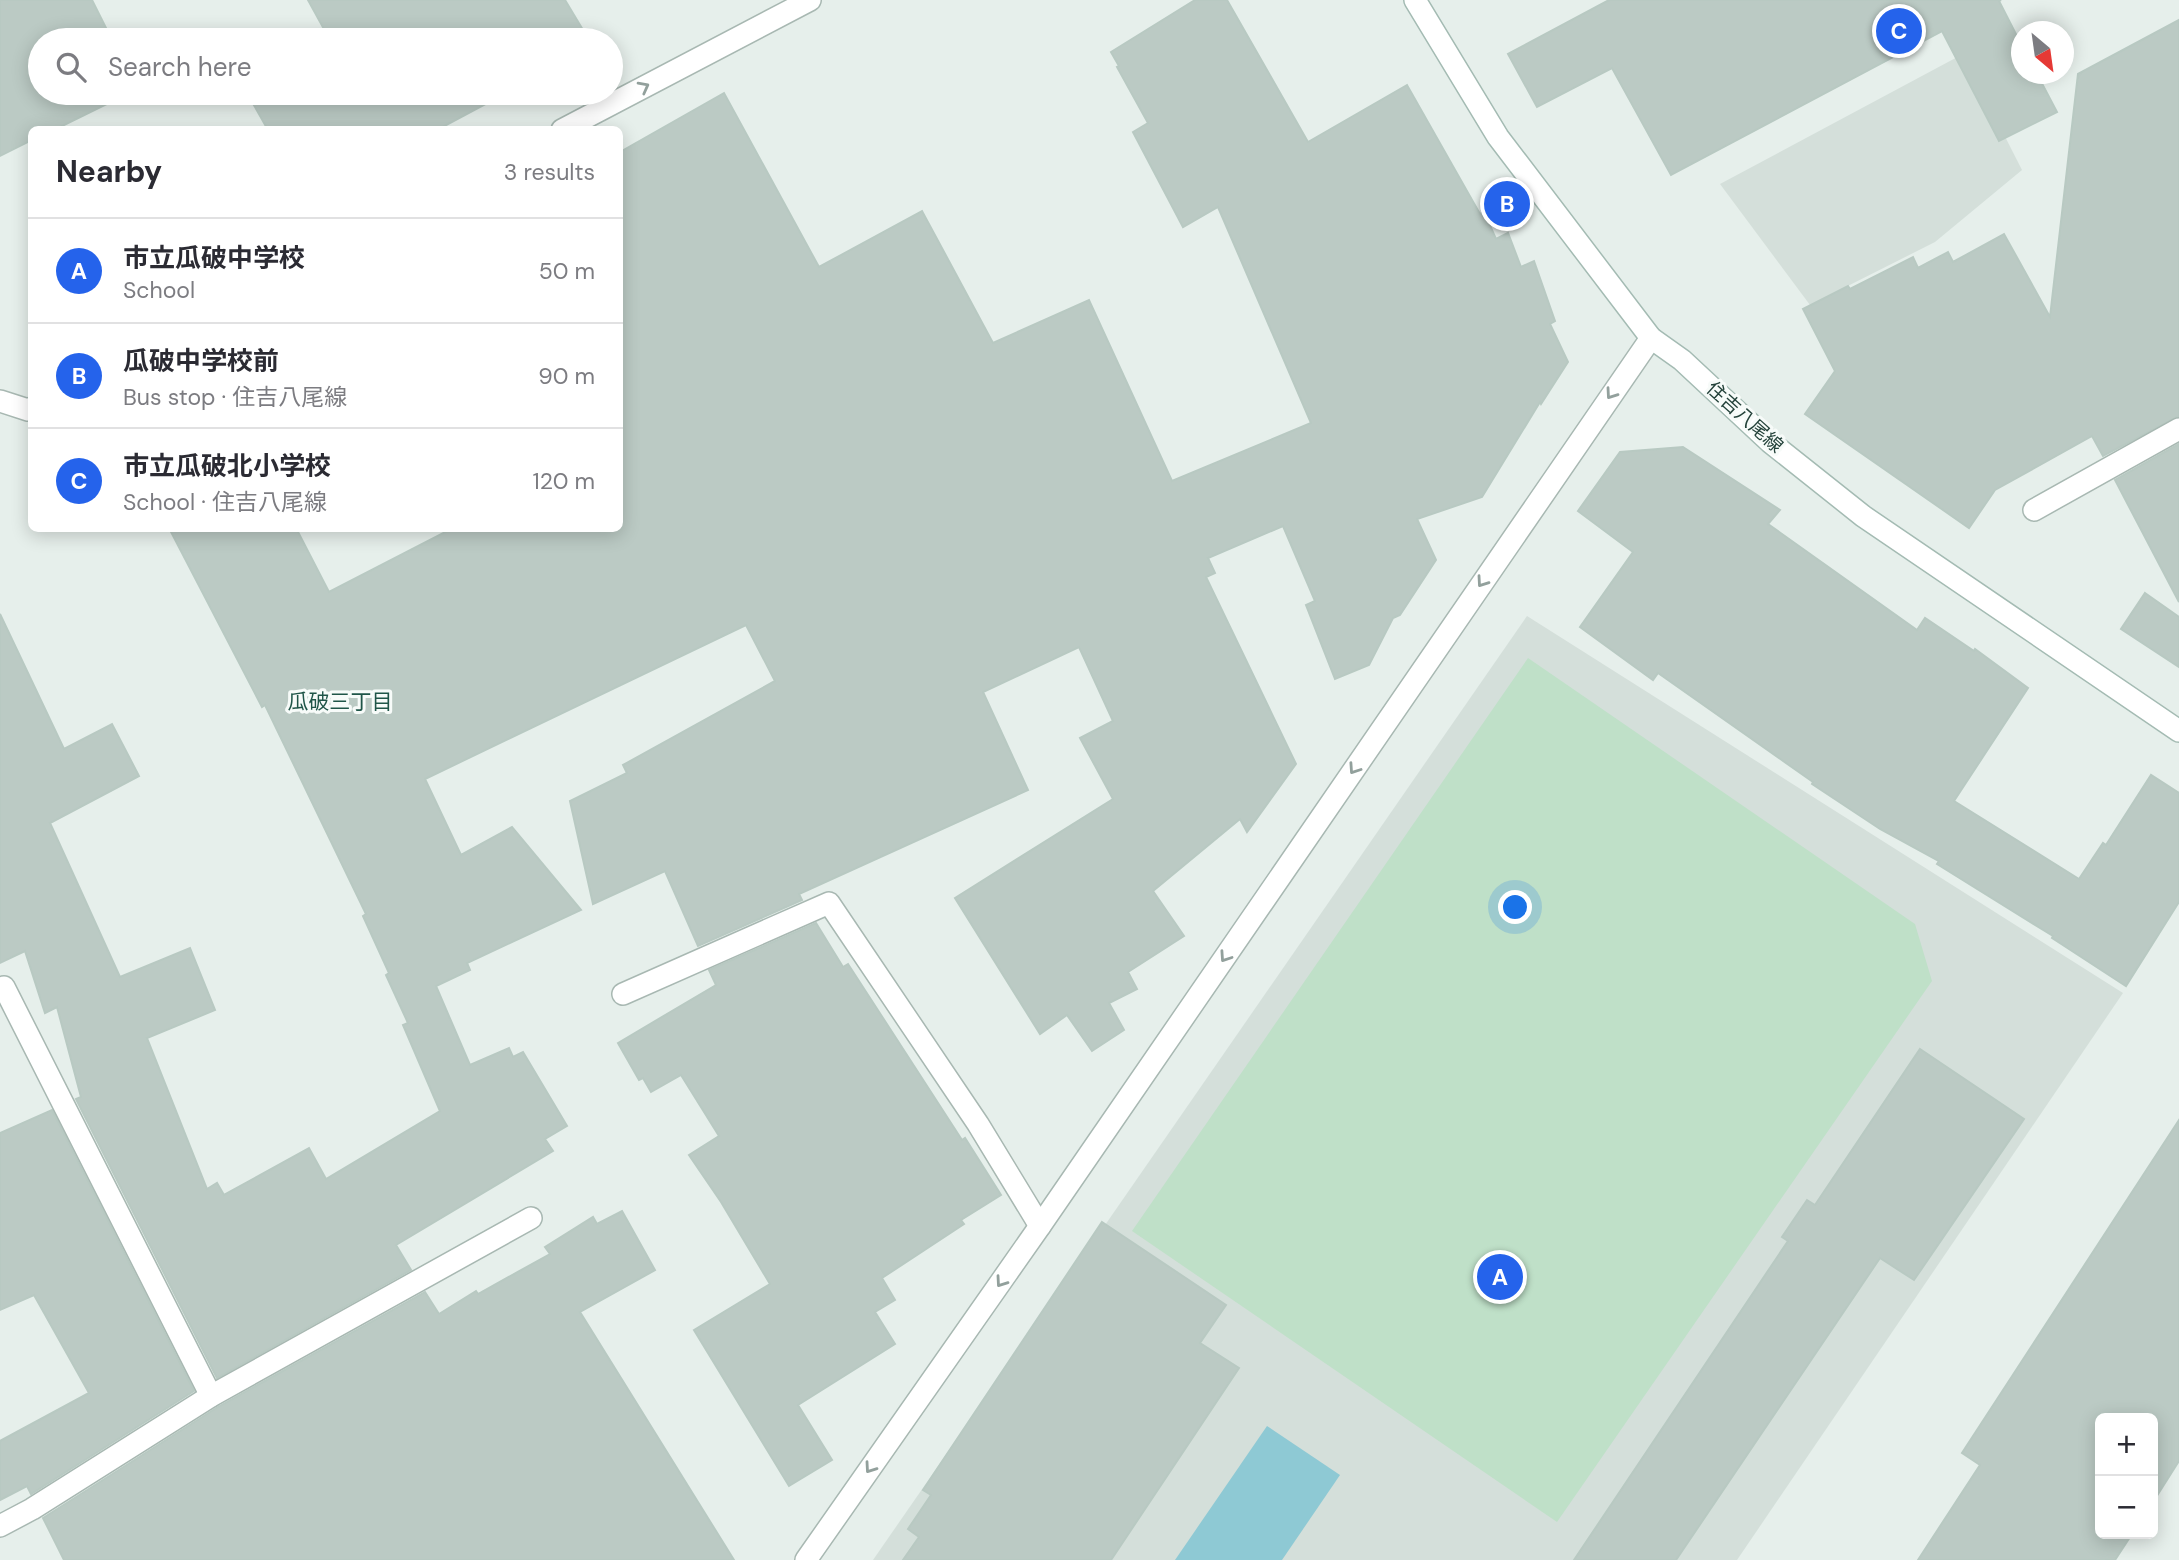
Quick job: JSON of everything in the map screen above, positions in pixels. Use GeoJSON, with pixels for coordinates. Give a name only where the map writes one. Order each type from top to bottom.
{"type":"FeatureCollection","features":[{"type":"Feature","properties":{"kind":"street"},"geometry":{"type":"LineString","coordinates":[[623,98],[810,0]]}},
{"type":"Feature","properties":{"kind":"street","name":"住吉八尾線"},"geometry":{"type":"LineString","coordinates":[[1415,0],[1498,137],[1651,338],[1682,360],[1770,442],[1863,516],[2179,731]]}},
{"type":"Feature","properties":{"kind":"street"},"geometry":{"type":"LineString","coordinates":[[570,126],[610,105]]}},
{"type":"Feature","properties":{"kind":"street"},"geometry":{"type":"LineString","coordinates":[[806,1560],[1040,1226],[1651,338]]}},
{"type":"Feature","properties":{"kind":"street"},"geometry":{"type":"LineString","coordinates":[[0,401],[28,410]]}},
{"type":"Feature","properties":{"kind":"street"},"geometry":{"type":"LineString","coordinates":[[2034,510],[2179,429]]}},
{"type":"Feature","properties":{"kind":"street"},"geometry":{"type":"LineString","coordinates":[[623,994],[829,903],[978,1124],[1040,1226]]}},
{"type":"Feature","properties":{"kind":"street"},"geometry":{"type":"LineString","coordinates":[[0,988],[4,987],[211,1396]]}},
{"type":"Feature","properties":{"kind":"street"},"geometry":{"type":"LineString","coordinates":[[0,1526],[32,1509],[211,1396],[531,1218]]}},
{"type":"Feature","properties":{"kind":"shaded area"},"geometry":{"type":"Polygon","coordinates":[[[1963,54],[2022,170],[1935,242],[1810,305],[1720,184],[1963,54]]]}},
{"type":"Feature","properties":{"kind":"shaded area"},"geometry":{"type":"Polygon","coordinates":[[[1527,616],[2123,993],[1737,1560],[873,1560],[1527,616]]]}},
{"type":"Feature","properties":{"kind":"green space"},"geometry":{"type":"Polygon","coordinates":[[[1528,658],[1915,924],[1932,981],[1557,1522],[1132,1231],[1528,658]]]}},
{"type":"Feature","properties":{"kind":"water"},"geometry":{"type":"Polygon","coordinates":[[[1267,1426],[1340,1475],[1282,1560],[1175,1560],[1267,1426]]]}},
{"type":"Feature","properties":{"kind":"building"},"geometry":{"type":"Polygon","coordinates":[[[0,0],[92,0],[106,28],[28,28],[28,105],[105,105],[62,126],[28,126],[28,142],[0,156],[0,0]]]}},
{"type":"Feature","properties":{"kind":"building"},"geometry":{"type":"Polygon","coordinates":[[[308,0],[565,0],[582,28],[323,28],[308,0]]]}},
{"type":"Feature","properties":{"kind":"building"},"geometry":{"type":"Polygon","coordinates":[[[1195,0],[1227,0],[1308,142],[1407,85],[1480,214],[1484,212],[1496,239],[1508,233],[1521,267],[1534,261],[1555,321],[1550,324],[1568,362],[1541,404],[1540,402],[1482,497],[1417,519],[1436,560],[1400,615],[1393,618],[1369,665],[1335,679],[1306,605],[1315,601],[1283,526],[1208,558],[1215,573],[1206,577],[1296,764],[1247,832],[1240,819],[1153,891],[1184,936],[1128,972],[1137,989],[1109,1003],[1124,1030],[1092,1051],[1067,1015],[1040,1034],[955,898],[1113,799],[1080,738],[1113,721],[1079,647],[983,692],[1028,790],[799,894],[802,900],[698,946],[665,871],[593,904],[570,801],[627,773],[623,765],[775,681],[746,625],[425,779],[461,855],[512,827],[581,910],[467,963],[470,970],[436,986],[470,1065],[509,1048],[513,1057],[523,1052],[567,1126],[545,1139],[553,1151],[396,1245],[411,1270],[217,1378],[76,1099],[81,1097],[57,1007],[45,1013],[25,951],[0,963],[0,614],[64,749],[112,724],[139,776],[50,823],[120,977],[190,948],[215,1010],[147,1038],[207,1189],[217,1183],[224,1195],[309,1148],[326,1179],[440,1111],[403,1025],[408,1023],[363,916],[366,914],[265,705],[262,707],[171,532],[298,532],[329,592],[445,532],[623,532],[623,150],[724,93],[819,267],[922,211],[993,343],[1089,300],[1172,481],[1311,423],[1218,207],[1183,227],[1133,132],[1148,123],[1111,52],[1195,0]]]}},
{"type":"Feature","properties":{"kind":"building"},"geometry":{"type":"Polygon","coordinates":[[[1609,0],[2001,0],[1999,1],[2011,24],[2011,84],[2042,84],[2057,112],[1999,141],[1942,31],[1671,175],[1612,68],[1537,107],[1508,54],[1609,0]]]}},
{"type":"Feature","properties":{"kind":"building"},"geometry":{"type":"Polygon","coordinates":[[[2179,20],[2179,416],[2103,456],[2092,436],[1995,490],[1969,528],[1805,414],[1835,371],[1803,309],[1913,257],[1918,268],[1948,252],[1953,262],[2004,234],[2050,317],[2078,74],[2179,20]]]}},
{"type":"Feature","properties":{"kind":"building"},"geometry":{"type":"Polygon","coordinates":[[[254,105],[484,105],[444,126],[266,126],[254,105]]]}},
{"type":"Feature","properties":{"kind":"building"},"geometry":{"type":"Polygon","coordinates":[[[2179,444],[2179,602],[2115,480],[2179,444]]]}},
{"type":"Feature","properties":{"kind":"building"},"geometry":{"type":"Polygon","coordinates":[[[1683,447],[1780,510],[1768,524],[1917,630],[1925,618],[1974,651],[1975,649],[2028,688],[1954,801],[2079,879],[2103,843],[2106,845],[2151,775],[2179,793],[2179,902],[2126,986],[2052,938],[2053,936],[1937,864],[1939,861],[1880,829],[1812,784],[1813,782],[1658,673],[1653,680],[1580,627],[1633,552],[1578,511],[1620,452],[1683,447]]]}},
{"type":"Feature","properties":{"kind":"building"},"geometry":{"type":"Polygon","coordinates":[[[2145,593],[2179,617],[2179,667],[2121,629],[2145,593]]]}},
{"type":"Feature","properties":{"kind":"building"},"geometry":{"type":"Polygon","coordinates":[[[816,923],[843,967],[848,964],[962,1140],[965,1138],[1001,1195],[961,1220],[964,1224],[882,1278],[895,1300],[875,1312],[895,1344],[798,1405],[832,1460],[789,1486],[694,1330],[770,1284],[721,1202],[689,1155],[719,1136],[681,1075],[651,1092],[643,1078],[639,1080],[618,1043],[716,985],[709,970],[816,923]]]}},
{"type":"Feature","properties":{"kind":"building"},"geometry":{"type":"Polygon","coordinates":[[[1920,1049],[2024,1119],[1914,1280],[1880,1258],[1676,1560],[1574,1560],[1788,1241],[1782,1237],[1807,1200],[1815,1205],[1920,1049]]]}},
{"type":"Feature","properties":{"kind":"building"},"geometry":{"type":"Polygon","coordinates":[[[52,1110],[194,1391],[31,1494],[27,1486],[0,1500],[0,1441],[89,1393],[34,1295],[0,1310],[0,1133],[52,1110]]]}},
{"type":"Feature","properties":{"kind":"building"},"geometry":{"type":"Polygon","coordinates":[[[2179,1120],[2179,1461],[2158,1494],[2158,1413],[2095,1413],[2095,1539],[2129,1539],[2115,1560],[1918,1560],[1980,1465],[1962,1453],[2179,1120]]]}},
{"type":"Feature","properties":{"kind":"building"},"geometry":{"type":"Polygon","coordinates":[[[622,1211],[655,1270],[580,1312],[734,1560],[64,1560],[43,1518],[218,1407],[425,1292],[439,1314],[476,1291],[478,1294],[550,1254],[545,1247],[593,1217],[597,1224],[622,1211]]]}},
{"type":"Feature","properties":{"kind":"building"},"geometry":{"type":"Polygon","coordinates":[[[1102,1222],[1226,1305],[1200,1343],[1239,1368],[1111,1560],[903,1560],[919,1537],[908,1529],[931,1495],[923,1490],[1102,1222]]]}},
{"type":"Feature","properties":{"kind":"place","name":"市立瓜破北小学校"},"geometry":{"type":"Point","coordinates":[1899,31]}},
{"type":"Feature","properties":{"kind":"place","name":"瓜破中学校前"},"geometry":{"type":"Point","coordinates":[1507,204]}},
{"type":"Feature","properties":{"kind":"place","name":"市立瓜破中学校"},"geometry":{"type":"Point","coordinates":[1500,1277]}},
{"type":"Feature","properties":{"kind":"district","name":"瓜破三丁目"},"geometry":{"type":"Point","coordinates":[340,702]}}]}
